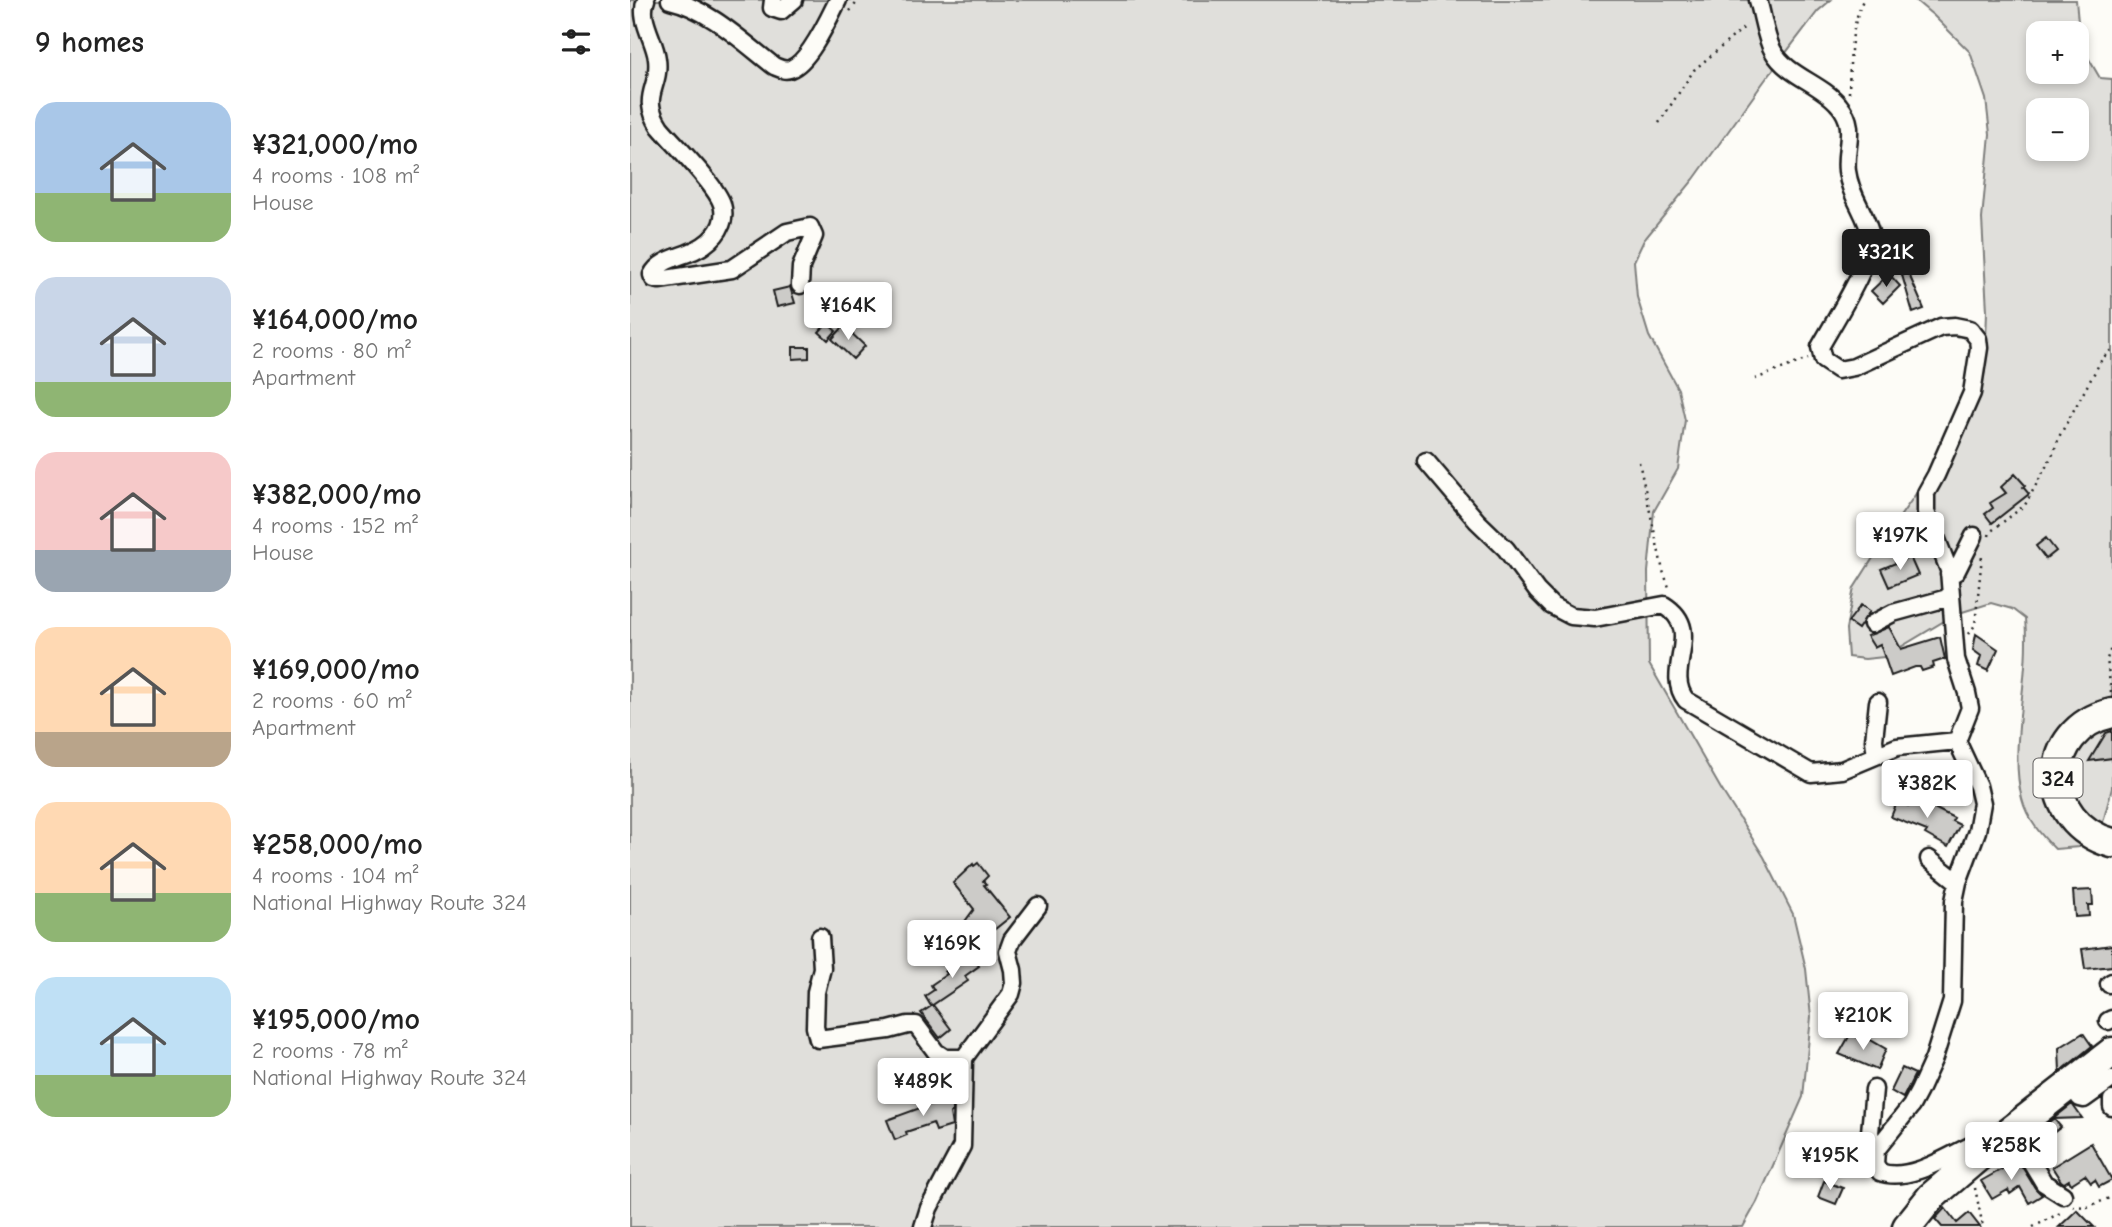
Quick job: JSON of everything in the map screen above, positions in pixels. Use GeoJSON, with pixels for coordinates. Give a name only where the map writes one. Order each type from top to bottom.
{"type":"FeatureCollection","features":[{"type":"Feature","properties":{"kind":"highway","name":"324"},"geometry":{"type":"LineString","coordinates":[[2112,713],[2092,721],[2069,741],[2060,761],[2058,786],[2065,809],[2080,828],[2112,843]]}},
{"type":"Feature","properties":{"kind":"highway"},"geometry":{"type":"LineString","coordinates":[[1907,1227],[1931,1197],[2112,1052]]}},
{"type":"Feature","properties":{"kind":"street"},"geometry":{"type":"LineString","coordinates":[[646,0],[645,16],[658,62],[651,96],[652,115],[718,195],[723,214],[722,224],[712,240],[655,269],[652,275],[654,279],[732,269],[787,232],[810,227],[814,236],[801,267],[800,285]]}},
{"type":"Feature","properties":{"kind":"street"},"geometry":{"type":"LineString","coordinates":[[670,0],[694,8],[774,66],[784,70],[792,69],[802,61],[824,28],[838,0]]}},
{"type":"Feature","properties":{"kind":"street"},"geometry":{"type":"LineString","coordinates":[[773,0],[772,8],[777,11],[781,11],[794,0]]}},
{"type":"Feature","properties":{"kind":"street"},"geometry":{"type":"LineString","coordinates":[[1758,0],[1772,51],[1784,65],[1837,102],[1848,117],[1850,138],[1847,167],[1850,190],[1868,227],[1871,243],[1863,267],[1820,347],[1820,355],[1828,366],[1838,370],[1854,367],[1941,327],[1963,326],[1975,333],[1978,339],[1979,356],[1972,393],[1926,493],[1926,512],[1950,574],[1955,650],[1970,708],[1957,741],[1978,786],[1982,803],[1977,831],[1958,882],[1952,918],[1952,1001],[1934,1058],[1919,1091],[1874,1158]]}},
{"type":"Feature","properties":{"kind":"street"},"geometry":{"type":"LineString","coordinates":[[1426,461],[1477,521],[1506,549],[1537,591],[1552,606],[1570,616],[1595,618],[1664,605],[1674,611],[1682,621],[1684,633],[1678,685],[1686,700],[1811,773],[1842,771],[1897,747],[1957,741]]}},
{"type":"Feature","properties":{"kind":"street"},"geometry":{"type":"LineString","coordinates":[[1950,574],[1956,572],[1982,542]]}},
{"type":"Feature","properties":{"kind":"street"},"geometry":{"type":"LineString","coordinates":[[1872,624],[1893,613],[1951,597]]}},
{"type":"Feature","properties":{"kind":"street"},"geometry":{"type":"LineString","coordinates":[[1876,756],[1874,740],[1878,702]]}},
{"type":"Feature","properties":{"kind":"street"},"geometry":{"type":"LineString","coordinates":[[1929,859],[1958,882]]}},
{"type":"Feature","properties":{"kind":"street"},"geometry":{"type":"LineString","coordinates":[[923,1227],[929,1208],[962,1146],[964,1058],[1011,995],[1014,983],[1008,951],[1012,940],[1038,906]]}},
{"type":"Feature","properties":{"kind":"street"},"geometry":{"type":"LineString","coordinates":[[820,937],[822,968],[816,992],[815,1027],[818,1039],[916,1026],[936,1052],[945,1058],[964,1058]]}},
{"type":"Feature","properties":{"kind":"street"},"geometry":{"type":"LineString","coordinates":[[2070,1085],[2080,1098],[2084,1099],[2112,1079]]}},
{"type":"Feature","properties":{"kind":"street"},"geometry":{"type":"LineString","coordinates":[[1874,1089],[1870,1132],[1875,1164],[1881,1172],[1897,1176],[1930,1166],[1974,1144],[1978,1157]]}},
{"type":"Feature","properties":{"kind":"street"},"geometry":{"type":"LineString","coordinates":[[2112,1100],[2112,1107]]}},
{"type":"Feature","properties":{"kind":"street"},"geometry":{"type":"LineString","coordinates":[[2012,1130],[2044,1183],[2063,1195]]}},
{"type":"Feature","properties":{"kind":"path"},"geometry":{"type":"LineString","coordinates":[[1848,117],[1850,50],[1856,15],[1863,0]]}},
{"type":"Feature","properties":{"kind":"path"},"geometry":{"type":"LineString","coordinates":[[1659,123],[1694,69],[1744,27],[1763,16]]}},
{"type":"Feature","properties":{"kind":"path"},"geometry":{"type":"LineString","coordinates":[[1955,650],[1975,625],[1982,542],[1990,532],[2025,505],[2102,359],[2112,349]]}},
{"type":"Feature","properties":{"kind":"path"},"geometry":{"type":"LineString","coordinates":[[1755,379],[1820,355]]}},
{"type":"Feature","properties":{"kind":"path"},"geometry":{"type":"LineString","coordinates":[[1639,462],[1663,571],[1668,587],[1681,610],[1682,621]]}},
{"type":"Feature","properties":{"kind":"path"},"geometry":{"type":"LineString","coordinates":[[2112,645],[2107,659],[2112,697]]}},
{"type":"Feature","properties":{"kind":"path"},"geometry":{"type":"LineString","coordinates":[[1978,1157],[1983,1227]]}},
{"type":"Feature","properties":{"kind":"path"},"geometry":{"type":"LineString","coordinates":[[2033,1227],[2071,1207],[2087,1207],[2112,1197]]}},
{"type":"Feature","properties":{"kind":"shaded area"},"geometry":{"type":"Polygon","coordinates":[[[630,0],[1831,0],[1818,11],[1694,179],[1644,240],[1634,261],[1637,297],[1649,336],[1678,389],[1685,420],[1678,469],[1654,511],[1648,572],[1649,664],[1721,789],[1764,857],[1793,914],[1806,969],[1811,1017],[1803,1097],[1757,1202],[1743,1227],[630,1227],[630,0]]]}},
{"type":"Feature","properties":{"kind":"shaded area"},"geometry":{"type":"Polygon","coordinates":[[[1915,0],[2076,0],[2078,21],[2026,21],[2026,84],[2089,84],[2089,59],[2100,78],[2112,79],[2112,788],[2098,841],[2079,847],[2055,849],[2035,826],[2022,799],[2017,756],[2025,665],[2025,619],[2012,609],[1991,603],[1956,614],[1884,657],[1848,657],[1846,629],[1854,588],[1892,528],[1973,412],[1985,371],[1987,311],[1982,219],[1990,134],[1986,99],[1970,52],[1915,0]]]}},
{"type":"Feature","properties":{"kind":"building"},"geometry":{"type":"Polygon","coordinates":[[[1908,272],[1924,309],[1913,313],[1902,275],[1908,272]]]}},
{"type":"Feature","properties":{"kind":"building"},"geometry":{"type":"Polygon","coordinates":[[[1889,274],[1900,286],[1883,303],[1871,291],[1889,274]]]}},
{"type":"Feature","properties":{"kind":"building"},"geometry":{"type":"Polygon","coordinates":[[[790,287],[795,303],[777,307],[773,291],[790,287]]]}},
{"type":"Feature","properties":{"kind":"building"},"geometry":{"type":"Polygon","coordinates":[[[827,323],[836,331],[828,340],[819,332],[827,323]]]}},
{"type":"Feature","properties":{"kind":"building"},"geometry":{"type":"Polygon","coordinates":[[[844,326],[865,346],[853,359],[832,339],[844,326]]]}},
{"type":"Feature","properties":{"kind":"building"},"geometry":{"type":"Polygon","coordinates":[[[793,347],[809,347],[809,358],[793,359],[793,347]]]}},
{"type":"Feature","properties":{"kind":"building"},"geometry":{"type":"Polygon","coordinates":[[[2015,474],[2029,494],[1992,523],[1985,514],[1993,508],[1990,503],[2006,493],[2001,487],[2015,474]]]}},
{"type":"Feature","properties":{"kind":"building"},"geometry":{"type":"Polygon","coordinates":[[[2046,538],[2056,551],[2046,559],[2036,546],[2046,538]]]}},
{"type":"Feature","properties":{"kind":"building"},"geometry":{"type":"Polygon","coordinates":[[[1910,557],[1918,575],[1889,587],[1881,569],[1910,557]]]}},
{"type":"Feature","properties":{"kind":"building"},"geometry":{"type":"Polygon","coordinates":[[[1861,605],[1870,611],[1858,629],[1848,622],[1861,605]]]}},
{"type":"Feature","properties":{"kind":"building"},"geometry":{"type":"Polygon","coordinates":[[[1889,627],[1901,649],[1940,637],[1945,659],[1922,671],[1920,667],[1915,667],[1891,676],[1880,644],[1874,647],[1867,636],[1889,627]]]}},
{"type":"Feature","properties":{"kind":"building"},"geometry":{"type":"Polygon","coordinates":[[[1976,634],[1998,649],[1988,671],[1978,666],[1981,656],[1973,650],[1976,634]]]}},
{"type":"Feature","properties":{"kind":"building"},"geometry":{"type":"Polygon","coordinates":[[[2112,731],[2112,758],[2089,761],[2106,733],[2112,731]]]}},
{"type":"Feature","properties":{"kind":"building"},"geometry":{"type":"Polygon","coordinates":[[[1915,794],[1931,802],[1930,806],[1954,818],[1952,821],[1960,825],[1948,847],[1925,834],[1927,831],[1891,817],[1897,802],[1909,806],[1915,794]]]}},
{"type":"Feature","properties":{"kind":"building"},"geometry":{"type":"Polygon","coordinates":[[[978,863],[988,876],[983,881],[986,884],[984,885],[1010,917],[995,929],[990,923],[972,948],[955,935],[974,909],[953,883],[973,864],[974,866],[978,863]]]}},
{"type":"Feature","properties":{"kind":"building"},"geometry":{"type":"Polygon","coordinates":[[[2092,890],[2093,905],[2088,905],[2089,916],[2075,917],[2073,891],[2092,890]]]}},
{"type":"Feature","properties":{"kind":"building"},"geometry":{"type":"Polygon","coordinates":[[[2112,945],[2112,966],[2085,969],[2082,949],[2112,945]]]}},
{"type":"Feature","properties":{"kind":"building"},"geometry":{"type":"Polygon","coordinates":[[[970,954],[979,966],[965,976],[968,981],[931,1006],[925,996],[934,990],[931,985],[947,974],[945,971],[970,954]]]}},
{"type":"Feature","properties":{"kind":"building"},"geometry":{"type":"Polygon","coordinates":[[[933,1005],[951,1029],[940,1038],[921,1013],[933,1005]]]}},
{"type":"Feature","properties":{"kind":"building"},"geometry":{"type":"Polygon","coordinates":[[[1851,1033],[1865,1042],[1867,1038],[1886,1049],[1877,1070],[1839,1054],[1851,1033]]]}},
{"type":"Feature","properties":{"kind":"building"},"geometry":{"type":"Polygon","coordinates":[[[2083,1033],[2092,1046],[2060,1072],[2059,1048],[2083,1033]]]}},
{"type":"Feature","properties":{"kind":"building"},"geometry":{"type":"Polygon","coordinates":[[[1902,1068],[1915,1074],[1903,1098],[1891,1091],[1902,1068]]]}},
{"type":"Feature","properties":{"kind":"building"},"geometry":{"type":"Polygon","coordinates":[[[950,1097],[952,1126],[936,1131],[933,1123],[906,1132],[907,1135],[895,1140],[887,1120],[950,1097]]]}},
{"type":"Feature","properties":{"kind":"building"},"geometry":{"type":"Polygon","coordinates":[[[2072,1104],[2082,1118],[2054,1119],[2061,1127],[2045,1139],[2039,1130],[2072,1104]]]}},
{"type":"Feature","properties":{"kind":"building"},"geometry":{"type":"Polygon","coordinates":[[[2091,1143],[2112,1180],[2099,1187],[2095,1180],[2091,1183],[2085,1175],[2071,1184],[2069,1180],[2064,1183],[2061,1181],[2052,1167],[2091,1143]]]}},
{"type":"Feature","properties":{"kind":"building"},"geometry":{"type":"Polygon","coordinates":[[[2018,1160],[2042,1195],[2029,1203],[2020,1187],[2010,1194],[2008,1190],[1992,1199],[1981,1181],[2018,1160]]]}},
{"type":"Feature","properties":{"kind":"building"},"geometry":{"type":"Polygon","coordinates":[[[1824,1181],[1843,1188],[1836,1204],[1818,1197],[1824,1181]]]}},
{"type":"Feature","properties":{"kind":"building"},"geometry":{"type":"Polygon","coordinates":[[[1945,1208],[1957,1223],[1969,1213],[1980,1227],[1942,1227],[1935,1219],[1945,1208]]]}},
{"type":"Feature","properties":{"kind":"building"},"geometry":{"type":"Polygon","coordinates":[[[2077,1210],[2094,1227],[2059,1227],[2077,1210]]]}}]}
